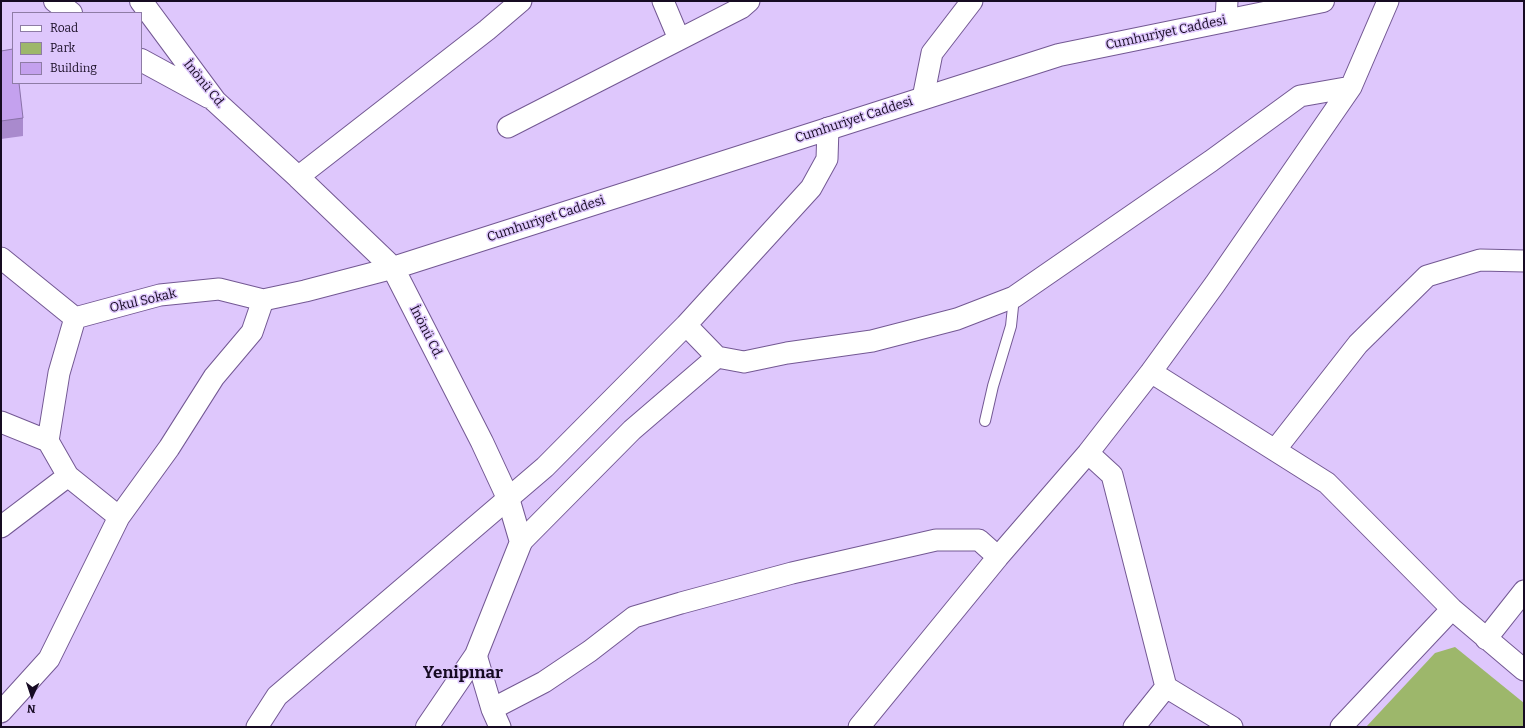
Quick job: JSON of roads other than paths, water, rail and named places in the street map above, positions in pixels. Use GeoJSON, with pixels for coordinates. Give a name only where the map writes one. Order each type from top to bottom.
{"type":"FeatureCollection","features":[{"type":"Feature","properties":{"kind":"street"},"geometry":{"type":"LineString","coordinates":[[55,1],[70,12]]}},
{"type":"Feature","properties":{"kind":"street","name":"İnönü Cd."},"geometry":{"type":"LineString","coordinates":[[141,1],[215,101],[298,177],[393,268],[482,442],[508,498],[521,542]]}},
{"type":"Feature","properties":{"kind":"street"},"geometry":{"type":"LineString","coordinates":[[298,177],[487,30],[520,1]]}},
{"type":"Feature","properties":{"kind":"street"},"geometry":{"type":"LineString","coordinates":[[663,1],[679,39]]}},
{"type":"Feature","properties":{"kind":"street"},"geometry":{"type":"LineString","coordinates":[[508,127],[741,8],[749,1]]}},
{"type":"Feature","properties":{"kind":"street"},"geometry":{"type":"LineString","coordinates":[[923,98],[932,53],[972,1]]}},
{"type":"Feature","properties":{"kind":"street","name":"Cumhuriyet Caddesi"},"geometry":{"type":"LineString","coordinates":[[393,268],[1059,55],[1227,11],[1323,1]]}},
{"type":"Feature","properties":{"kind":"street"},"geometry":{"type":"LineString","coordinates":[[859,727],[998,557],[1088,453],[1151,372],[1215,284],[1350,87],[1388,1]]}},
{"type":"Feature","properties":{"kind":"street"},"geometry":{"type":"LineString","coordinates":[[142,61],[215,101]]}},
{"type":"Feature","properties":{"kind":"street"},"geometry":{"type":"LineString","coordinates":[[686,325],[717,358],[744,362],[787,353],[872,341],[957,319],[1014,298],[1300,96],[1350,87]]}},
{"type":"Feature","properties":{"kind":"street"},"geometry":{"type":"LineString","coordinates":[[257,727],[277,696],[551,462],[686,325],[810,188],[827,159],[828,128]]}},
{"type":"Feature","properties":{"kind":"street"},"geometry":{"type":"LineString","coordinates":[[1,258],[75,318],[59,373],[48,441]]}},
{"type":"Feature","properties":{"kind":"street"},"geometry":{"type":"LineString","coordinates":[[1275,450],[1358,344],[1427,276],[1480,260],[1524,261]]}},
{"type":"Feature","properties":{"kind":"street","name":"Okul Sokak"},"geometry":{"type":"LineString","coordinates":[[75,318],[160,295],[219,289],[263,300],[305,291],[393,268]]}},
{"type":"Feature","properties":{"kind":"street"},"geometry":{"type":"LineString","coordinates":[[1,712],[50,659],[119,518],[169,448],[214,377],[252,332],[263,300]]}},
{"type":"Feature","properties":{"kind":"street"},"geometry":{"type":"LineString","coordinates":[[427,727],[476,655],[521,542],[632,430],[717,358]]}},
{"type":"Feature","properties":{"kind":"street"},"geometry":{"type":"LineString","coordinates":[[1151,372],[1326,483],[1452,609],[1524,670]]}},
{"type":"Feature","properties":{"kind":"street"},"geometry":{"type":"LineString","coordinates":[[1,422],[48,441],[68,476],[119,518]]}},
{"type":"Feature","properties":{"kind":"street"},"geometry":{"type":"LineString","coordinates":[[1088,453],[1112,475],[1166,687],[1232,727]]}},
{"type":"Feature","properties":{"kind":"street"},"geometry":{"type":"LineString","coordinates":[[1,527],[68,476]]}},
{"type":"Feature","properties":{"kind":"street"},"geometry":{"type":"LineString","coordinates":[[476,655],[496,718],[544,682],[590,651],[634,617],[792,573],[936,540],[979,540],[998,557]]}},
{"type":"Feature","properties":{"kind":"street"},"geometry":{"type":"LineString","coordinates":[[1486,639],[1524,591]]}},
{"type":"Feature","properties":{"kind":"street"},"geometry":{"type":"LineString","coordinates":[[1341,727],[1452,609]]}},
{"type":"Feature","properties":{"kind":"street"},"geometry":{"type":"LineString","coordinates":[[1134,727],[1166,687]]}},
{"type":"Feature","properties":{"kind":"lane"},"geometry":{"type":"LineString","coordinates":[[986,421],[993,386],[1011,326],[1014,298]]}},
{"type":"Feature","properties":{"kind":"district","name":"Yenipınar"},"geometry":{"type":"Point","coordinates":[463,673]}}]}
